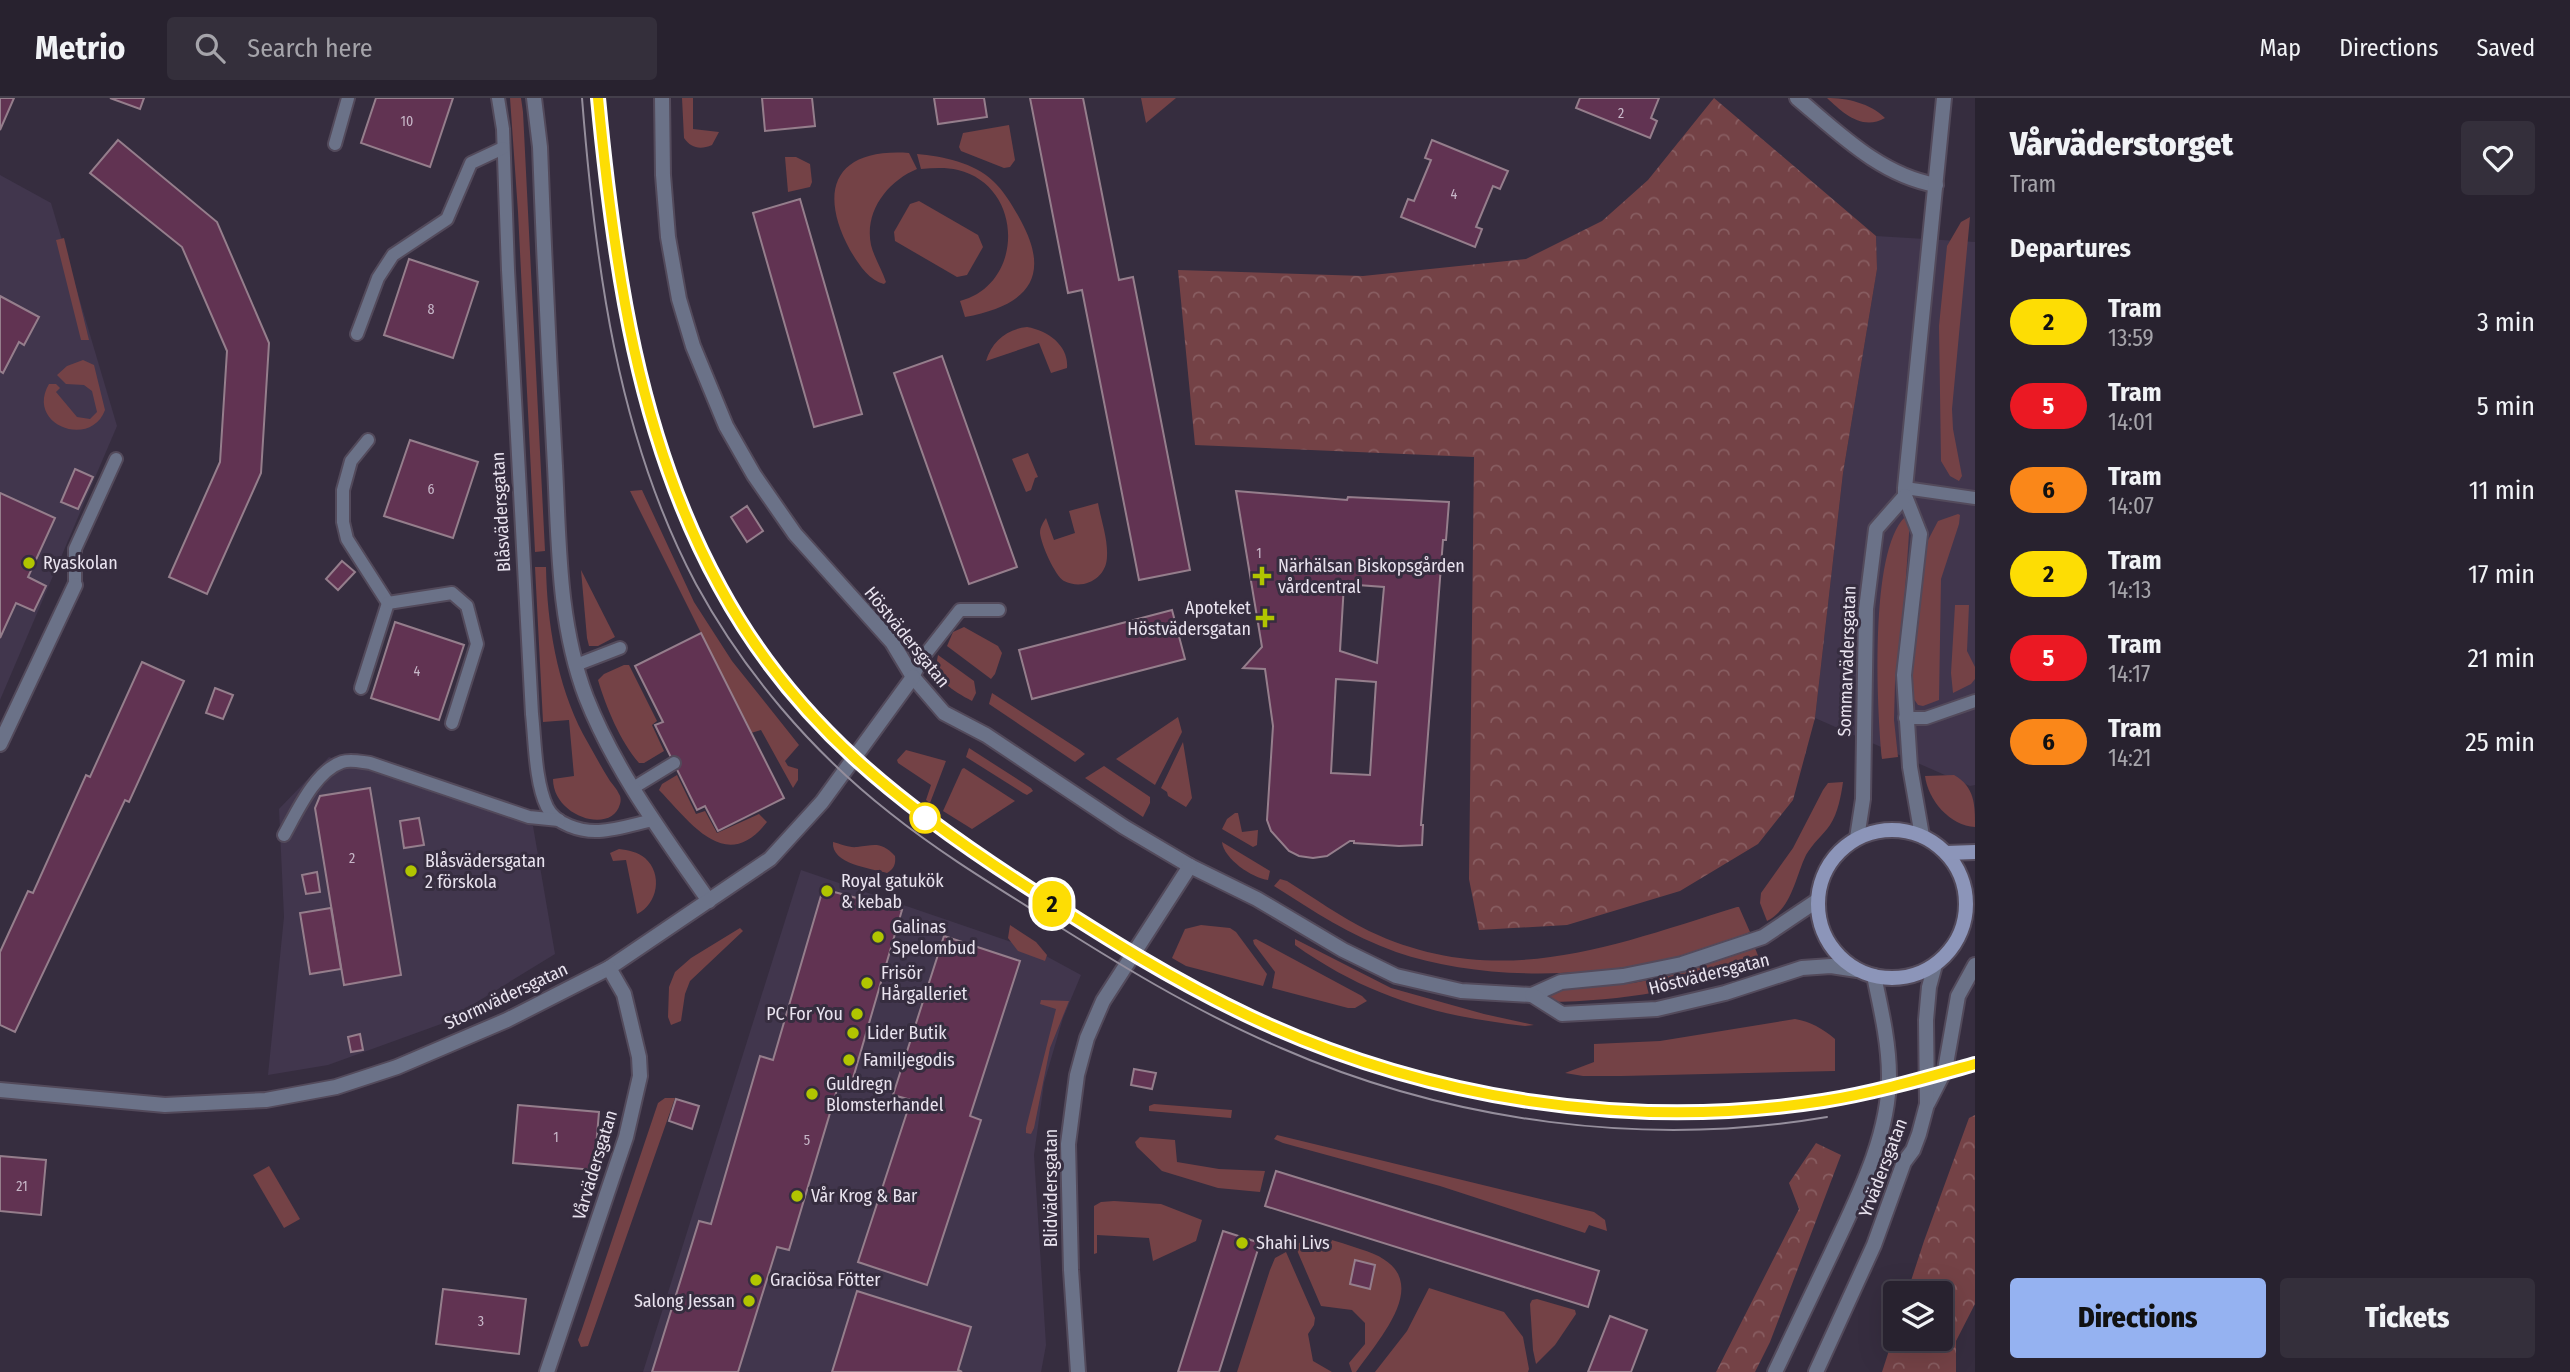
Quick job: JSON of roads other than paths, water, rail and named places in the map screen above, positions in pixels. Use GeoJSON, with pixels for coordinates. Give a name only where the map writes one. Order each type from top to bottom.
{"type":"FeatureCollection","features":[{"type":"Feature","properties":{"kind":"main road"},"geometry":{"type":"LineString","coordinates":[[1894,830],[1922,836],[1946,853],[1963,882],[1967,904],[1963,927],[1952,948],[1935,965],[1906,978],[1874,976],[1857,970],[1830,946],[1820,924],[1818,900],[1823,876],[1837,854],[1857,838],[1894,830]]}},
{"type":"Feature","properties":{"kind":"main road"},"geometry":{"type":"LineString","coordinates":[[1946,853],[1975,852]]}},
{"type":"Feature","properties":{"kind":"main road"},"geometry":{"type":"LineString","coordinates":[[1963,927],[1975,917]]}},
{"type":"Feature","properties":{"kind":"street"},"geometry":{"type":"LineString","coordinates":[[534,98],[540,147],[559,563],[565,614],[576,665],[586,697],[601,730],[633,788],[709,901]]}},
{"type":"Feature","properties":{"kind":"street","name":"Höstvädersgatan"},"geometry":{"type":"LineString","coordinates":[[662,98],[663,175],[668,237],[680,299],[693,346],[726,426],[754,475],[795,534],[892,642],[913,677],[944,713],[986,735],[1124,827],[1189,866],[1257,899],[1343,950],[1396,976],[1461,991],[1511,996],[1532,995],[1561,982],[1623,976],[1682,964],[1763,937],[1818,900]]}},
{"type":"Feature","properties":{"kind":"street"},"geometry":{"type":"LineString","coordinates":[[1797,98],[1867,155],[1909,178],[1936,185]]}},
{"type":"Feature","properties":{"kind":"street"},"geometry":{"type":"LineString","coordinates":[[1922,836],[1915,808],[1905,718],[1904,676],[1920,534],[1905,492],[1944,98]]}},
{"type":"Feature","properties":{"kind":"street","name":"Sommarvädersgatan"},"geometry":{"type":"LineString","coordinates":[[1857,838],[1863,799],[1866,609],[1876,529],[1905,492]]}},
{"type":"Feature","properties":{"kind":"street"},"geometry":{"type":"LineString","coordinates":[[0,744],[75,585]]}},
{"type":"Feature","properties":{"kind":"street","name":"Stormvädersgatan"},"geometry":{"type":"LineString","coordinates":[[0,1090],[165,1105],[266,1100],[336,1087],[397,1066],[507,1020],[609,968],[770,859],[822,802],[913,677]]}},
{"type":"Feature","properties":{"kind":"street","name":"Blidvädersgatan"},"geometry":{"type":"LineString","coordinates":[[1078,1372],[1071,1270],[1068,1144],[1077,1075],[1087,1038],[1103,1001],[1189,866]]}},
{"type":"Feature","properties":{"kind":"street","name":"Yrvädersgatan"},"geometry":{"type":"LineString","coordinates":[[1816,1372],[1874,1245],[1904,1162],[1913,1150],[1927,1104],[1926,1020],[1929,987],[1935,965]]}},
{"type":"Feature","properties":{"kind":"street"},"geometry":{"type":"LineString","coordinates":[[1927,1104],[1945,1070],[1958,996],[1975,965]]}},
{"type":"Feature","properties":{"kind":"street","name":"Höstvädersgatan"},"geometry":{"type":"LineString","coordinates":[[1532,995],[1562,1014],[1657,1009],[1725,993],[1802,968],[1831,966],[1857,970]]}},
{"type":"Feature","properties":{"kind":"street","name":"Vårvädersgatan"},"geometry":{"type":"LineString","coordinates":[[547,1372],[626,1137],[640,1076],[639,1057],[624,994],[609,968]]}},
{"type":"Feature","properties":{"kind":"street","name":"Yrvädersgatan"},"geometry":{"type":"LineString","coordinates":[[1774,1372],[1841,1233],[1877,1143],[1888,1097],[1889,1074],[1884,1023],[1874,976]]}},
{"type":"Feature","properties":{"kind":"lane"},"geometry":{"type":"LineString","coordinates":[[335,144],[348,98]]}},
{"type":"Feature","properties":{"kind":"lane","name":"Blåsvädersgatan"},"geometry":{"type":"LineString","coordinates":[[498,98],[503,148],[532,714],[538,771],[545,802],[559,820]]}},
{"type":"Feature","properties":{"kind":"lane"},"geometry":{"type":"LineString","coordinates":[[357,334],[378,278],[393,256],[447,219],[471,163],[503,148]]}},
{"type":"Feature","properties":{"kind":"lane"},"geometry":{"type":"LineString","coordinates":[[368,440],[351,461],[343,490],[343,522],[347,539],[388,603]]}},
{"type":"Feature","properties":{"kind":"lane"},"geometry":{"type":"LineString","coordinates":[[75,585],[75,549],[116,459]]}},
{"type":"Feature","properties":{"kind":"lane"},"geometry":{"type":"LineString","coordinates":[[1905,492],[1975,498]]}},
{"type":"Feature","properties":{"kind":"lane"},"geometry":{"type":"LineString","coordinates":[[388,603],[452,593],[467,606],[477,644],[452,723]]}},
{"type":"Feature","properties":{"kind":"lane"},"geometry":{"type":"LineString","coordinates":[[360,688],[388,603]]}},
{"type":"Feature","properties":{"kind":"lane"},"geometry":{"type":"LineString","coordinates":[[913,677],[924,656],[960,610],[999,610]]}},
{"type":"Feature","properties":{"kind":"lane"},"geometry":{"type":"LineString","coordinates":[[576,665],[620,648]]}},
{"type":"Feature","properties":{"kind":"lane"},"geometry":{"type":"LineString","coordinates":[[1905,718],[1926,718],[1975,701]]}},
{"type":"Feature","properties":{"kind":"lane"},"geometry":{"type":"LineString","coordinates":[[284,835],[306,794],[341,762],[354,761],[370,763],[529,817],[559,820],[575,828],[601,831],[653,820]]}},
{"type":"Feature","properties":{"kind":"lane"},"geometry":{"type":"LineString","coordinates":[[633,788],[674,763]]}},
{"type":"Feature","properties":{"kind":"tram line"},"geometry":{"type":"LineString","coordinates":[[582,98],[594,223],[614,347],[647,469],[669,527],[715,617],[758,679],[781,708],[833,763],[890,813],[979,876],[1154,984],[1249,1034],[1346,1073],[1412,1094],[1480,1111],[1549,1122],[1689,1130],[1758,1126],[1827,1117]]}},
{"type":"Feature","properties":{"kind":"tram line","name":"2"},"geometry":{"type":"LineString","coordinates":[[598,98],[622,279],[638,368],[661,451],[680,505],[699,547],[722,592],[746,630],[798,700],[864,769],[944,832],[1100,934],[1179,981],[1252,1017],[1332,1050],[1458,1088],[1517,1099],[1594,1108],[1645,1112],[1713,1112],[1829,1100],[1975,1064]]}},
{"type":"Feature","properties":{"kind":"tram line"},"geometry":{"type":"LineString","coordinates":[[599,98],[622,289],[635,352],[650,415],[670,476],[694,535],[723,592],[785,684],[820,724],[897,795],[983,858],[1139,958],[1253,1018],[1331,1050],[1411,1075],[1492,1094],[1575,1105],[1659,1110],[1743,1109],[1829,1100]]}},
{"type":"Feature","properties":{"kind":"place","name":"Ryaskolan"},"geometry":{"type":"Point","coordinates":[29,563]}},
{"type":"Feature","properties":{"kind":"place","name":"Närhälsan Biskopsgården vårdcentral"},"geometry":{"type":"Point","coordinates":[1262,576]}},
{"type":"Feature","properties":{"kind":"place","name":"Apoteket Höstvädersgatan"},"geometry":{"type":"Point","coordinates":[1265,618]}},
{"type":"Feature","properties":{"kind":"place","name":"Blåsvädersgatan 2 förskola"},"geometry":{"type":"Point","coordinates":[411,871]}},
{"type":"Feature","properties":{"kind":"place","name":"Royal gatukök & kebab"},"geometry":{"type":"Point","coordinates":[827,891]}},
{"type":"Feature","properties":{"kind":"place","name":"Galinas Spelombud"},"geometry":{"type":"Point","coordinates":[878,937]}},
{"type":"Feature","properties":{"kind":"place","name":"Frisör Hårgalleriet"},"geometry":{"type":"Point","coordinates":[867,983]}},
{"type":"Feature","properties":{"kind":"place","name":"PC For You"},"geometry":{"type":"Point","coordinates":[857,1014]}},
{"type":"Feature","properties":{"kind":"place","name":"Lider Butik"},"geometry":{"type":"Point","coordinates":[853,1033]}},
{"type":"Feature","properties":{"kind":"place","name":"Familjegodis"},"geometry":{"type":"Point","coordinates":[849,1060]}},
{"type":"Feature","properties":{"kind":"place","name":"Guldregn Blomsterhandel"},"geometry":{"type":"Point","coordinates":[812,1094]}},
{"type":"Feature","properties":{"kind":"place","name":"Vår Krog & Bar"},"geometry":{"type":"Point","coordinates":[797,1196]}},
{"type":"Feature","properties":{"kind":"place","name":"Shahi Livs"},"geometry":{"type":"Point","coordinates":[1242,1243]}},
{"type":"Feature","properties":{"kind":"place","name":"Graciösa Fötter"},"geometry":{"type":"Point","coordinates":[756,1280]}},
{"type":"Feature","properties":{"kind":"place","name":"Salong Jessan"},"geometry":{"type":"Point","coordinates":[749,1301]}}]}
